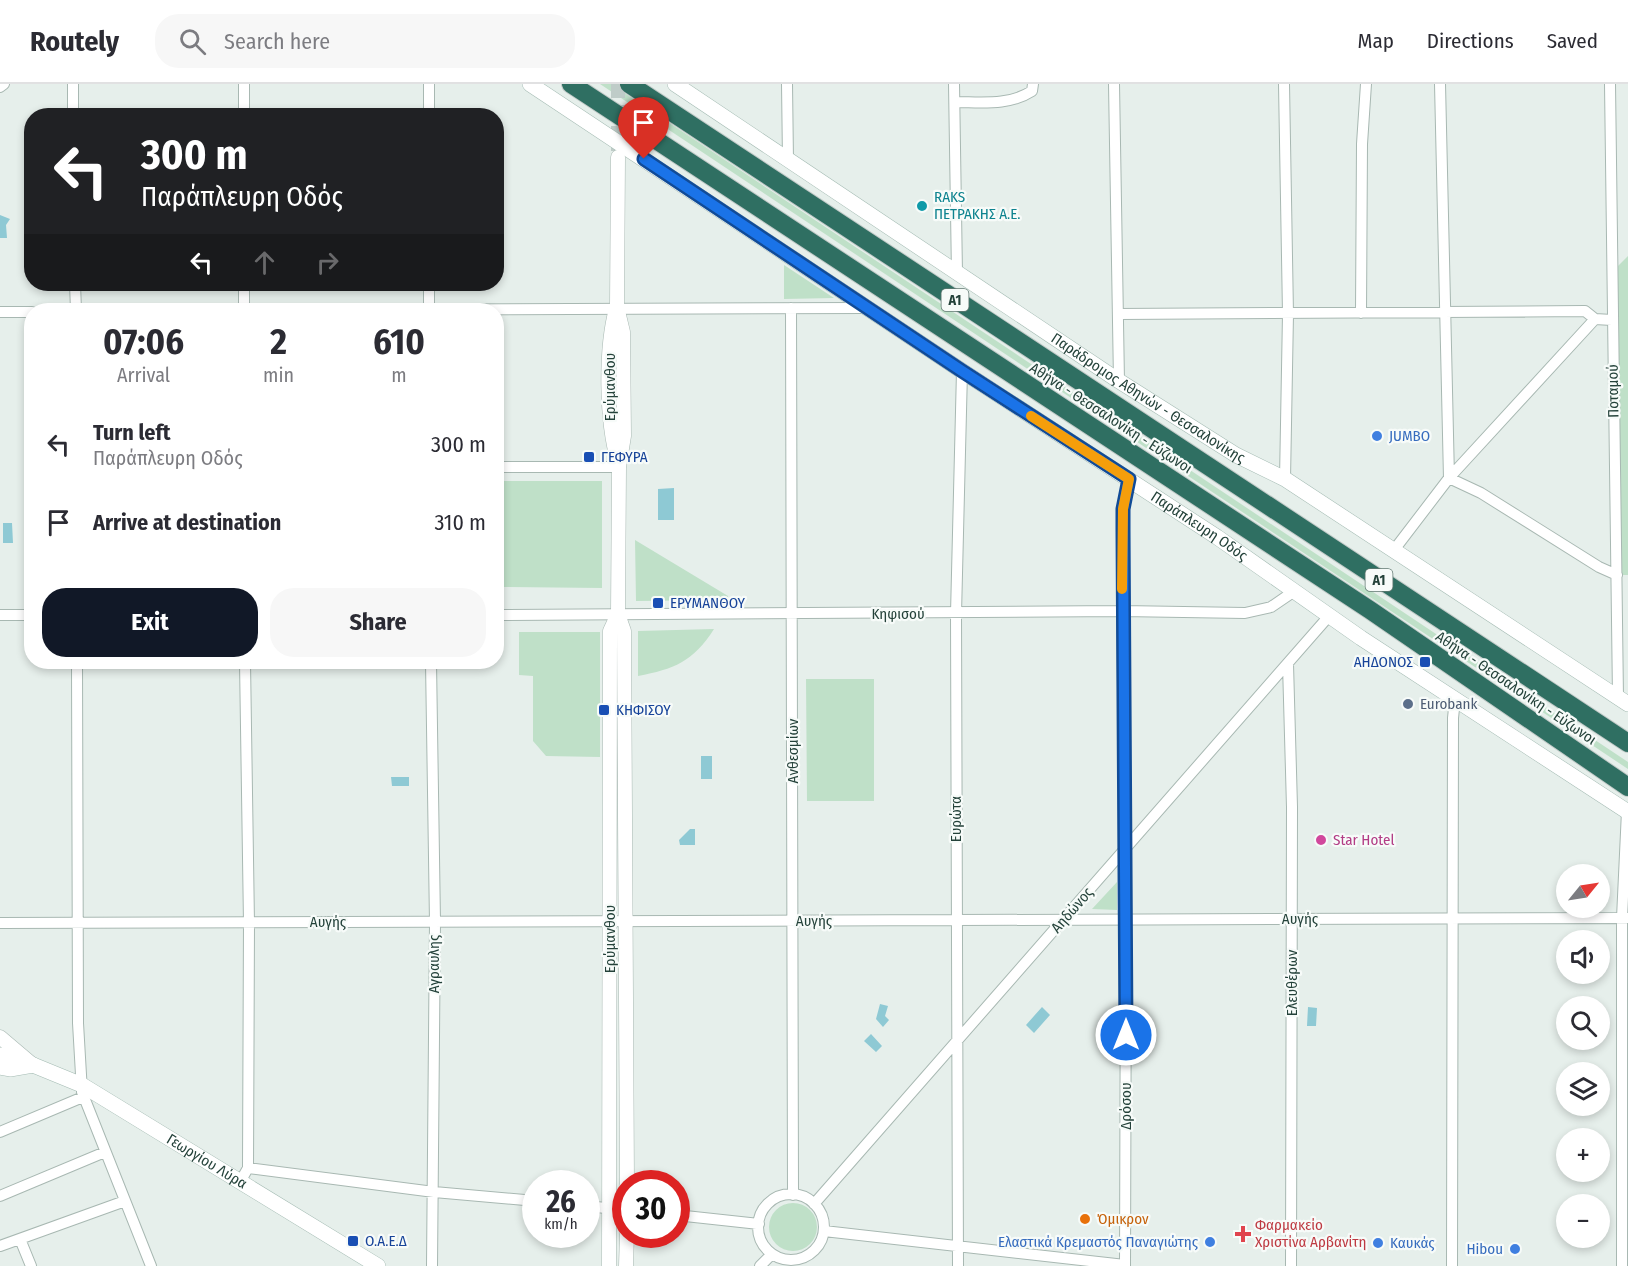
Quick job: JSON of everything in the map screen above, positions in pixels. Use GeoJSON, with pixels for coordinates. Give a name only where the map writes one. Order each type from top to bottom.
{"type":"FeatureCollection","features":[{"type":"Feature","properties":{"kind":"highway","name":"Αθήνα - Θεσσαλονίκη - Εύζωνοι"},"geometry":{"type":"LineString","coordinates":[[572,84],[1360,604],[1628,787]]}},
{"type":"Feature","properties":{"kind":"highway","name":"Αθήνα - Θεσσαλονίκη - Εύζωνοι"},"geometry":{"type":"LineString","coordinates":[[629,84],[1628,743]]}},
{"type":"Feature","properties":{"kind":"main road","name":"Παράπλευρη Οδός"},"geometry":{"type":"LineString","coordinates":[[530,84],[866,308],[1217,537],[1293,592],[1627,812]]}},
{"type":"Feature","properties":{"kind":"main road","name":"Παράδρομος Αθηνών - Θεσσαλονίκης"},"geometry":{"type":"LineString","coordinates":[[675,84],[1119,381],[1236,455],[1285,479],[1623,701]]}},
{"type":"Feature","properties":{"kind":"main road","name":"Γεωργίου Λύρα"},"geometry":{"type":"LineString","coordinates":[[0,1055],[33,1065],[83,1091],[240,1182],[374,1265]]}},
{"type":"Feature","properties":{"kind":"main road","name":"Γεωργίου Λύρα"},"geometry":{"type":"LineString","coordinates":[[0,1067],[10,1069],[33,1065]]}},
{"type":"Feature","properties":{"kind":"street"},"geometry":{"type":"LineString","coordinates":[[0,87],[4,84]]}},
{"type":"Feature","properties":{"kind":"street"},"geometry":{"type":"LineString","coordinates":[[73,84],[73,108]]}},
{"type":"Feature","properties":{"kind":"street"},"geometry":{"type":"LineString","coordinates":[[244,84],[244,108]]}},
{"type":"Feature","properties":{"kind":"street"},"geometry":{"type":"LineString","coordinates":[[429,84],[429,108]]}},
{"type":"Feature","properties":{"kind":"street"},"geometry":{"type":"LineString","coordinates":[[787,84],[788,160]]}},
{"type":"Feature","properties":{"kind":"street"},"geometry":{"type":"LineString","coordinates":[[954,84],[957,274]]}},
{"type":"Feature","properties":{"kind":"street"},"geometry":{"type":"LineString","coordinates":[[955,102],[1002,102],[1027,94],[1032,91],[1033,84]]}},
{"type":"Feature","properties":{"kind":"street"},"geometry":{"type":"LineString","coordinates":[[1114,84],[1119,381]]}},
{"type":"Feature","properties":{"kind":"street"},"geometry":{"type":"LineString","coordinates":[[1284,84],[1288,314],[1285,479]]}},
{"type":"Feature","properties":{"kind":"street"},"geometry":{"type":"LineString","coordinates":[[1361,313],[1362,144],[1366,84]]}},
{"type":"Feature","properties":{"kind":"street"},"geometry":{"type":"LineString","coordinates":[[1440,84],[1449,478]]}},
{"type":"Feature","properties":{"kind":"street","name":"Ποταμού"},"geometry":{"type":"LineString","coordinates":[[1610,84],[1617,575],[1623,701]]}},
{"type":"Feature","properties":{"kind":"street","name":"Ερύμανθου"},"geometry":{"type":"LineString","coordinates":[[618,157],[617,307],[623,332],[624,436],[619,467],[618,614],[624,631],[627,1170]]}},
{"type":"Feature","properties":{"kind":"street","name":"Ανθεσμίων"},"geometry":{"type":"LineString","coordinates":[[791,308],[793,1195]]}},
{"type":"Feature","properties":{"kind":"street"},"geometry":{"type":"LineString","coordinates":[[504,309],[866,308]]}},
{"type":"Feature","properties":{"kind":"street"},"geometry":{"type":"LineString","coordinates":[[1119,314],[1585,311],[1595,319],[1612,320]]}},
{"type":"Feature","properties":{"kind":"street"},"geometry":{"type":"LineString","coordinates":[[0,312],[24,312]]}},
{"type":"Feature","properties":{"kind":"street"},"geometry":{"type":"LineString","coordinates":[[1394,550],[1449,478],[1595,319]]}},
{"type":"Feature","properties":{"kind":"street","name":"Ευρώτα"},"geometry":{"type":"LineString","coordinates":[[958,1266],[956,614],[962,371]]}},
{"type":"Feature","properties":{"kind":"street"},"geometry":{"type":"LineString","coordinates":[[504,467],[619,467]]}},
{"type":"Feature","properties":{"kind":"street"},"geometry":{"type":"LineString","coordinates":[[1449,478],[1481,493],[1599,567],[1617,575]]}},
{"type":"Feature","properties":{"kind":"street","name":"Δρόσου"},"geometry":{"type":"LineString","coordinates":[[1125,1265],[1126,920],[1122,611],[1123,509],[1129,479]]}},
{"type":"Feature","properties":{"kind":"street","name":"Κηφισού"},"geometry":{"type":"LineString","coordinates":[[504,615],[1258,612],[1271,607],[1293,592]]}},
{"type":"Feature","properties":{"kind":"street","name":"Ερύμανθου"},"geometry":{"type":"LineString","coordinates":[[609,1266],[610,631],[618,614]]}},
{"type":"Feature","properties":{"kind":"street"},"geometry":{"type":"LineString","coordinates":[[0,615],[24,615]]}},
{"type":"Feature","properties":{"kind":"street","name":"Αηδώνος"},"geometry":{"type":"LineString","coordinates":[[814,1204],[1329,616]]}},
{"type":"Feature","properties":{"kind":"street","name":"Ελευθέρων"},"geometry":{"type":"LineString","coordinates":[[1288,664],[1292,919],[1291,1266]]}},
{"type":"Feature","properties":{"kind":"street"},"geometry":{"type":"LineString","coordinates":[[76,669],[78,1023],[83,1091],[151,1266]]}},
{"type":"Feature","properties":{"kind":"street"},"geometry":{"type":"LineString","coordinates":[[240,1182],[248,1168],[249,922],[245,669]]}},
{"type":"Feature","properties":{"kind":"street","name":"Αγραυλης"},"geometry":{"type":"LineString","coordinates":[[431,669],[435,922],[432,1266]]}},
{"type":"Feature","properties":{"kind":"street"},"geometry":{"type":"LineString","coordinates":[[1452,1266],[1453,718],[1455,699]]}},
{"type":"Feature","properties":{"kind":"street"},"geometry":{"type":"LineString","coordinates":[[1622,1266],[1627,812]]}},
{"type":"Feature","properties":{"kind":"street","name":"Αυγής"},"geometry":{"type":"LineString","coordinates":[[0,923],[1625,918]]}},
{"type":"Feature","properties":{"kind":"street"},"geometry":{"type":"LineString","coordinates":[[0,1037],[33,1065]]}},
{"type":"Feature","properties":{"kind":"street"},"geometry":{"type":"LineString","coordinates":[[0,1132],[83,1091]]}},
{"type":"Feature","properties":{"kind":"street"},"geometry":{"type":"LineString","coordinates":[[0,1197],[105,1152]]}},
{"type":"Feature","properties":{"kind":"street"},"geometry":{"type":"LineString","coordinates":[[248,1168],[434,1192],[522,1200]]}},
{"type":"Feature","properties":{"kind":"street"},"geometry":{"type":"LineString","coordinates":[[793,1195],[814,1204],[824,1221],[824,1231],[821,1242],[814,1251],[793,1263],[772,1254],[760,1235],[759,1224],[762,1212],[770,1202],[781,1196],[793,1195]]}},
{"type":"Feature","properties":{"kind":"street"},"geometry":{"type":"LineString","coordinates":[[0,1246],[125,1201]]}},
{"type":"Feature","properties":{"kind":"street"},"geometry":{"type":"LineString","coordinates":[[600,1207],[612,1208]]}},
{"type":"Feature","properties":{"kind":"street"},"geometry":{"type":"LineString","coordinates":[[690,1217],[759,1224]]}},
{"type":"Feature","properties":{"kind":"street"},"geometry":{"type":"LineString","coordinates":[[824,1231],[958,1244],[1125,1265]]}},
{"type":"Feature","properties":{"kind":"street"},"geometry":{"type":"LineString","coordinates":[[20,1239],[31,1266]]}},
{"type":"Feature","properties":{"kind":"street"},"geometry":{"type":"LineString","coordinates":[[626,1266],[627,1248]]}},
{"type":"Feature","properties":{"kind":"street"},"geometry":{"type":"LineString","coordinates":[[760,1266],[772,1254]]}},
{"type":"Feature","properties":{"kind":"green space"},"geometry":{"type":"Polygon","coordinates":[[[600,84],[611,84],[1628,762],[1628,769],[600,84]]]}},
{"type":"Feature","properties":{"kind":"green space"},"geometry":{"type":"Polygon","coordinates":[[[1628,256],[1628,575],[1617,575],[1612,272],[1628,256]]]}},
{"type":"Feature","properties":{"kind":"green space"},"geometry":{"type":"Polygon","coordinates":[[[784,265],[834,298],[784,299],[784,265]]]}},
{"type":"Feature","properties":{"kind":"green space"},"geometry":{"type":"Polygon","coordinates":[[[504,481],[602,481],[602,588],[504,587],[504,481]]]}},
{"type":"Feature","properties":{"kind":"green space"},"geometry":{"type":"Polygon","coordinates":[[[635,540],[728,596],[728,600],[636,601],[635,540]]]}},
{"type":"Feature","properties":{"kind":"green space"},"geometry":{"type":"Polygon","coordinates":[[[714,629],[698,649],[682,662],[638,676],[638,631],[714,629]]]}},
{"type":"Feature","properties":{"kind":"green space"},"geometry":{"type":"Polygon","coordinates":[[[519,632],[600,632],[600,757],[546,756],[533,741],[533,676],[519,675],[519,632]]]}},
{"type":"Feature","properties":{"kind":"green space"},"geometry":{"type":"Polygon","coordinates":[[[806,679],[874,679],[874,801],[807,801],[806,679]]]}},
{"type":"Feature","properties":{"kind":"green space"},"geometry":{"type":"Polygon","coordinates":[[[1117,882],[1117,910],[1092,909],[1117,882]]]}},
{"type":"Feature","properties":{"kind":"green space"},"geometry":{"type":"Polygon","coordinates":[[[793,1203],[810,1210],[817,1227],[810,1244],[793,1251],[776,1244],[769,1227],[776,1210],[793,1203]]]}},
{"type":"Feature","properties":{"kind":"water"},"geometry":{"type":"Polygon","coordinates":[[[0,215],[10,219],[6,225],[7,238],[0,238],[0,215]]]}},
{"type":"Feature","properties":{"kind":"water"},"geometry":{"type":"Polygon","coordinates":[[[674,488],[674,520],[658,520],[658,489],[674,488]]]}},
{"type":"Feature","properties":{"kind":"water"},"geometry":{"type":"Polygon","coordinates":[[[3,523],[12,523],[13,543],[3,543],[3,523]]]}},
{"type":"Feature","properties":{"kind":"water"},"geometry":{"type":"Polygon","coordinates":[[[701,756],[712,756],[712,779],[701,779],[701,756]]]}},
{"type":"Feature","properties":{"kind":"water"},"geometry":{"type":"Polygon","coordinates":[[[391,777],[409,777],[409,786],[392,786],[391,777]]]}},
{"type":"Feature","properties":{"kind":"water"},"geometry":{"type":"Polygon","coordinates":[[[690,829],[695,829],[695,845],[680,845],[679,840],[690,829]]]}},
{"type":"Feature","properties":{"kind":"water"},"geometry":{"type":"Polygon","coordinates":[[[880,1004],[888,1006],[885,1016],[889,1020],[883,1027],[876,1019],[880,1004]]]}},
{"type":"Feature","properties":{"kind":"water"},"geometry":{"type":"Polygon","coordinates":[[[1042,1007],[1050,1015],[1034,1033],[1026,1025],[1042,1007]]]}},
{"type":"Feature","properties":{"kind":"water"},"geometry":{"type":"Polygon","coordinates":[[[1308,1007],[1317,1008],[1316,1026],[1307,1026],[1308,1007]]]}},
{"type":"Feature","properties":{"kind":"water"},"geometry":{"type":"Polygon","coordinates":[[[871,1034],[882,1046],[876,1052],[864,1041],[871,1034]]]}},
{"type":"Feature","properties":{"kind":"tunnel"},"geometry":{"type":"LineString","coordinates":[[618,84],[618,151]]}},
{"type":"Feature","properties":{"kind":"slow traffic"},"geometry":{"type":"LineString","coordinates":[[1031,416],[1129,479],[1123,509],[1122,589]]}},
{"type":"Feature","properties":{"kind":"place","name":"RAKS ΠΕΤΡΑΚΗΣ Α.Ε."},"geometry":{"type":"Point","coordinates":[922,206]}},
{"type":"Feature","properties":{"kind":"place","name":"JUMBO"},"geometry":{"type":"Point","coordinates":[1377,436]}},
{"type":"Feature","properties":{"kind":"place","name":"ΓΕΦΥΡΑ"},"geometry":{"type":"Point","coordinates":[589,457]}},
{"type":"Feature","properties":{"kind":"place","name":"ΕΡΥΜΑΝΘΟΥ"},"geometry":{"type":"Point","coordinates":[658,603]}},
{"type":"Feature","properties":{"kind":"place","name":"ΑΗΔΟΝΟΣ"},"geometry":{"type":"Point","coordinates":[1425,662]}},
{"type":"Feature","properties":{"kind":"place","name":"Eurobank"},"geometry":{"type":"Point","coordinates":[1408,704]}},
{"type":"Feature","properties":{"kind":"place","name":"ΚΗΦΙΣΟΥ"},"geometry":{"type":"Point","coordinates":[604,710]}},
{"type":"Feature","properties":{"kind":"place","name":"Star Hotel"},"geometry":{"type":"Point","coordinates":[1321,840]}},
{"type":"Feature","properties":{"kind":"place","name":"Όμικρον"},"geometry":{"type":"Point","coordinates":[1085,1219]}},
{"type":"Feature","properties":{"kind":"place","name":"Φαρμακείο Χριστίνα Αρβανίτη"},"geometry":{"type":"Point","coordinates":[1243,1234]}},
{"type":"Feature","properties":{"kind":"place","name":"Ο.Α.Ε.Δ"},"geometry":{"type":"Point","coordinates":[353,1241]}},
{"type":"Feature","properties":{"kind":"place","name":"Ελαστικά Κρεμαστός Παναγιώτης"},"geometry":{"type":"Point","coordinates":[1210,1242]}},
{"type":"Feature","properties":{"kind":"place","name":"Καυκάς"},"geometry":{"type":"Point","coordinates":[1378,1243]}},
{"type":"Feature","properties":{"kind":"place","name":"Hibou"},"geometry":{"type":"Point","coordinates":[1515,1249]}},
{"type":"Feature","properties":{"kind":"route"},"geometry":{"type":"LineString","coordinates":[[644,159],[962,371],[1129,479],[1123,509],[1122,611],[1126,1035]]}}]}
